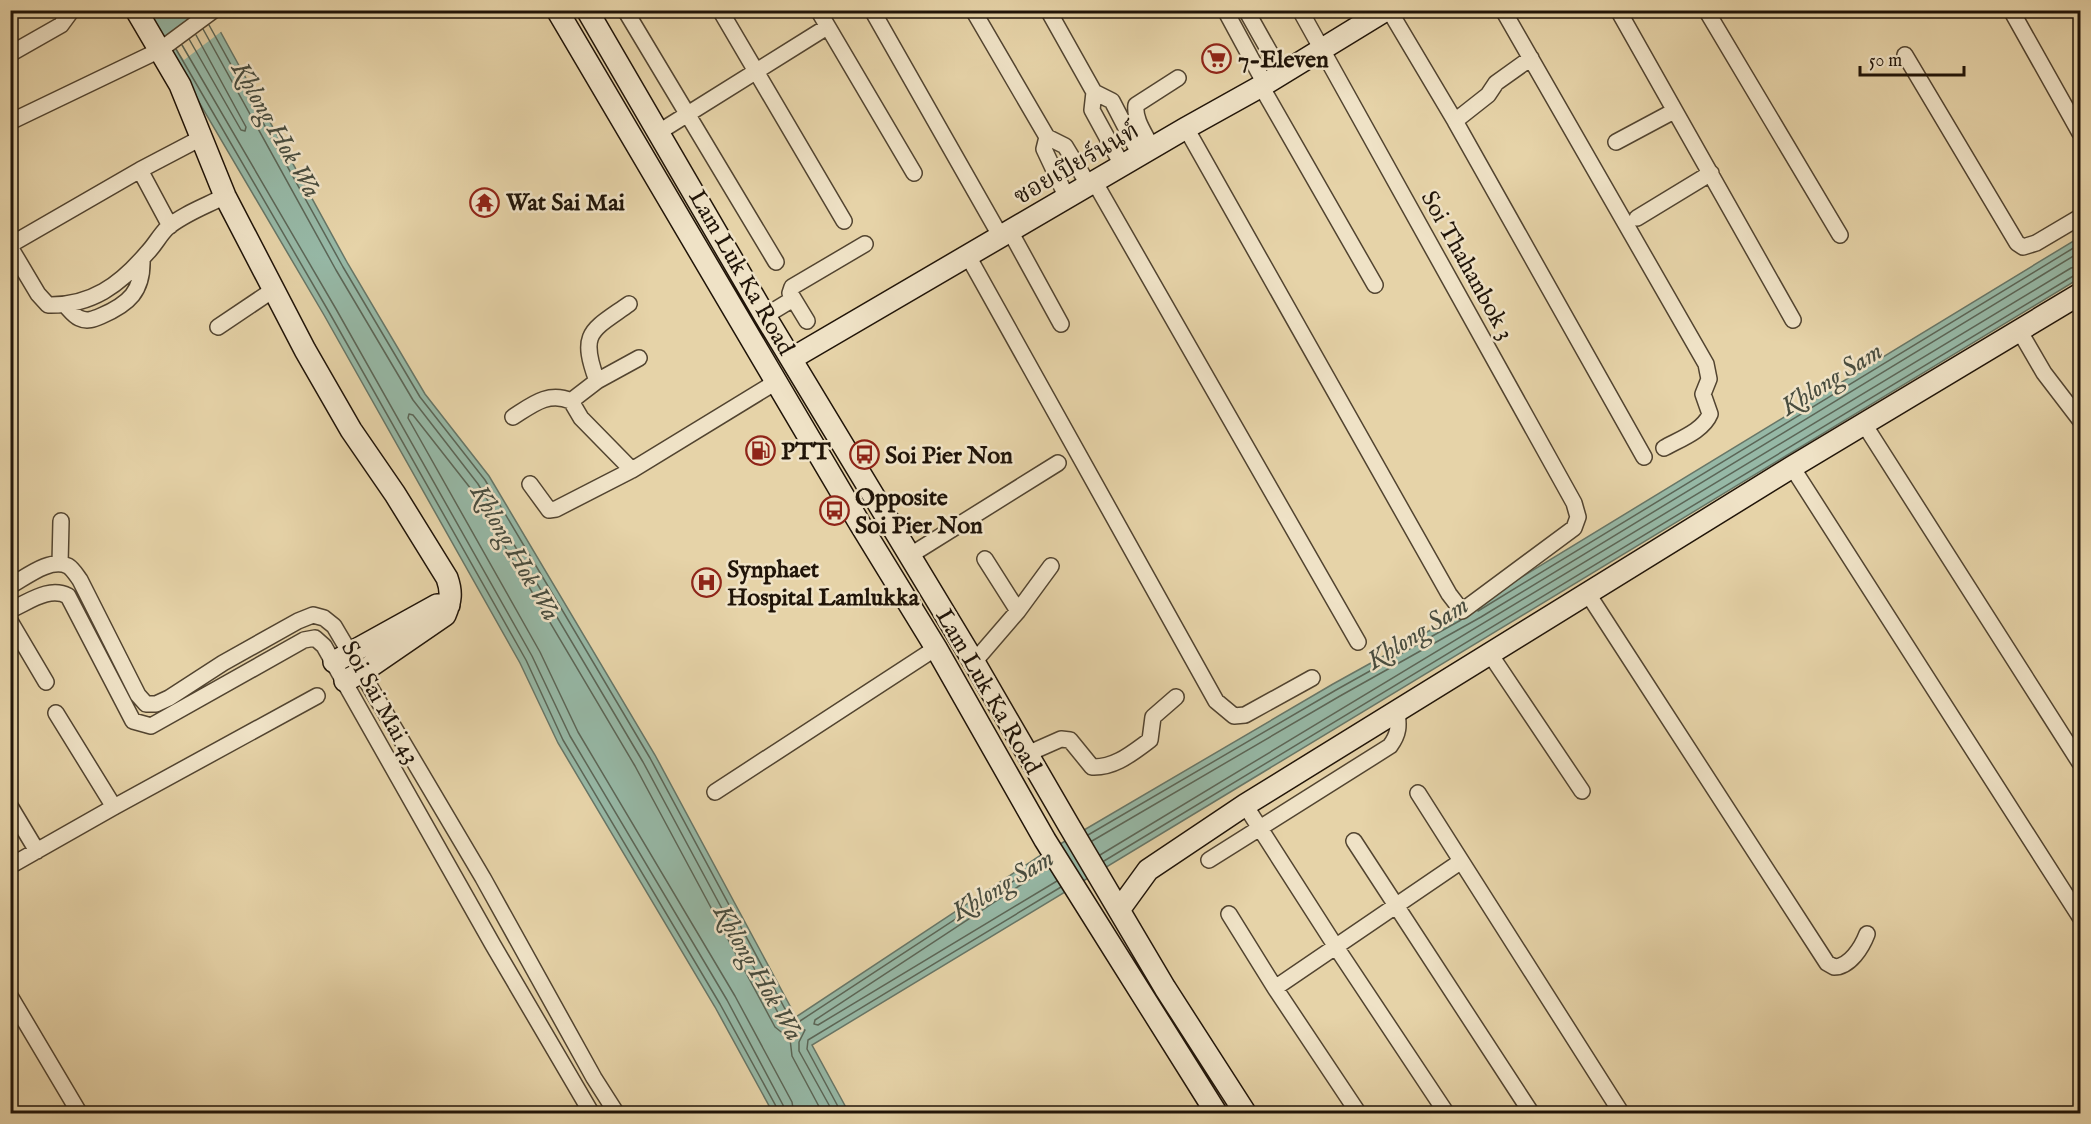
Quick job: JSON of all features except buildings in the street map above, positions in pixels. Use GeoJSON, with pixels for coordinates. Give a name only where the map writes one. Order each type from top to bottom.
{"type":"FeatureCollection","features":[{"type":"Feature","properties":{"kind":"street"},"geometry":{"type":"LineString","coordinates":[[10,54],[61,25],[72,10]]}},
{"type":"Feature","properties":{"kind":"street"},"geometry":{"type":"LineString","coordinates":[[136,10],[163,48],[225,196],[273,290],[351,430],[395,494],[447,578],[451,594],[445,615],[353,676],[483,878],[594,1078],[617,1113]]}},
{"type":"Feature","properties":{"kind":"street"},"geometry":{"type":"LineString","coordinates":[[10,122],[163,48],[214,10]]}},
{"type":"Feature","properties":{"kind":"street","name":"Lam Luk Ka Road"},"geometry":{"type":"LineString","coordinates":[[557,10],[936,648],[1045,840],[1217,1113]]}},
{"type":"Feature","properties":{"kind":"street","name":"Lam Luk Ka Road"},"geometry":{"type":"LineString","coordinates":[[587,10],[765,316],[974,662],[1069,826],[1166,988],[1246,1113]]}},
{"type":"Feature","properties":{"kind":"street"},"geometry":{"type":"LineString","coordinates":[[625,10],[776,262]]}},
{"type":"Feature","properties":{"kind":"street"},"geometry":{"type":"LineString","coordinates":[[720,10],[844,221]]}},
{"type":"Feature","properties":{"kind":"street"},"geometry":{"type":"LineString","coordinates":[[818,10],[914,173]]}},
{"type":"Feature","properties":{"kind":"street"},"geometry":{"type":"LineString","coordinates":[[872,10],[1061,324]]}},
{"type":"Feature","properties":{"kind":"street"},"geometry":{"type":"LineString","coordinates":[[973,10],[1047,137],[1065,146],[1091,183],[1358,642]]}},
{"type":"Feature","properties":{"kind":"street"},"geometry":{"type":"LineString","coordinates":[[1048,10],[1094,92],[1092,110],[1138,156]]}},
{"type":"Feature","properties":{"kind":"street"},"geometry":{"type":"LineString","coordinates":[[1225,10],[1270,81],[1375,285]]}},
{"type":"Feature","properties":{"kind":"street"},"geometry":{"type":"LineString","coordinates":[[1246,10],[1270,81]]}},
{"type":"Feature","properties":{"kind":"street","name":"Soi Thahanbok 3"},"geometry":{"type":"LineString","coordinates":[[1186,128],[1449,594],[1462,610],[1574,528],[1578,517],[1574,503],[1300,10]]}},
{"type":"Feature","properties":{"kind":"street"},"geometry":{"type":"LineString","coordinates":[[1388,10],[1455,121],[1644,457]]}},
{"type":"Feature","properties":{"kind":"street","name":"ซอยเปียร์นนท์"},"geometry":{"type":"LineString","coordinates":[[792,359],[1388,10]]}},
{"type":"Feature","properties":{"kind":"street"},"geometry":{"type":"LineString","coordinates":[[1503,10],[1706,364],[1709,379],[1703,394],[1710,414],[1708,419],[1702,426],[1664,448]]}},
{"type":"Feature","properties":{"kind":"street"},"geometry":{"type":"LineString","coordinates":[[1618,10],[1793,320]]}},
{"type":"Feature","properties":{"kind":"street"},"geometry":{"type":"LineString","coordinates":[[1706,10],[1840,235]]}},
{"type":"Feature","properties":{"kind":"street"},"geometry":{"type":"LineString","coordinates":[[2011,10],[2080,133]]}},
{"type":"Feature","properties":{"kind":"street"},"geometry":{"type":"LineString","coordinates":[[659,132],[827,27]]}},
{"type":"Feature","properties":{"kind":"street"},"geometry":{"type":"LineString","coordinates":[[1905,55],[2017,243],[2023,247],[2036,243],[2080,217]]}},
{"type":"Feature","properties":{"kind":"street"},"geometry":{"type":"LineString","coordinates":[[1455,121],[1488,95],[1496,83],[1530,58]]}},
{"type":"Feature","properties":{"kind":"street"},"geometry":{"type":"LineString","coordinates":[[597,76],[616,61]]}},
{"type":"Feature","properties":{"kind":"street"},"geometry":{"type":"LineString","coordinates":[[1138,156],[1139,122],[1135,110],[1136,105],[1178,78]]}},
{"type":"Feature","properties":{"kind":"street"},"geometry":{"type":"LineString","coordinates":[[1094,92],[1113,100],[1138,156]]}},
{"type":"Feature","properties":{"kind":"street"},"geometry":{"type":"LineString","coordinates":[[1616,142],[1674,111]]}},
{"type":"Feature","properties":{"kind":"street"},"geometry":{"type":"LineString","coordinates":[[1047,137],[1044,149],[1067,198]]}},
{"type":"Feature","properties":{"kind":"street"},"geometry":{"type":"LineString","coordinates":[[201,138],[140,170],[10,246],[38,294],[48,305],[76,304],[108,290],[142,260],[158,237],[170,226],[225,196]]}},
{"type":"Feature","properties":{"kind":"street"},"geometry":{"type":"LineString","coordinates":[[140,170],[170,226]]}},
{"type":"Feature","properties":{"kind":"street"},"geometry":{"type":"LineString","coordinates":[[1637,218],[1711,173]]}},
{"type":"Feature","properties":{"kind":"street"},"geometry":{"type":"LineString","coordinates":[[807,321],[790,293],[797,283],[865,244]]}},
{"type":"Feature","properties":{"kind":"street"},"geometry":{"type":"LineString","coordinates":[[968,256],[1216,701],[1234,716],[1245,715],[1312,678]]}},
{"type":"Feature","properties":{"kind":"street"},"geometry":{"type":"LineString","coordinates":[[65,305],[79,318],[90,321],[119,308],[133,296],[142,276],[142,260]]}},
{"type":"Feature","properties":{"kind":"street"},"geometry":{"type":"LineString","coordinates":[[218,327],[273,290]]}},
{"type":"Feature","properties":{"kind":"street"},"geometry":{"type":"LineString","coordinates":[[1115,902],[1148,870],[1245,805],[1792,467],[2080,294]]}},
{"type":"Feature","properties":{"kind":"street"},"geometry":{"type":"LineString","coordinates":[[765,316],[793,299]]}},
{"type":"Feature","properties":{"kind":"street"},"geometry":{"type":"LineString","coordinates":[[597,381],[589,359],[590,334],[629,304]]}},
{"type":"Feature","properties":{"kind":"street"},"geometry":{"type":"LineString","coordinates":[[2019,330],[2044,373],[2080,420]]}},
{"type":"Feature","properties":{"kind":"street"},"geometry":{"type":"LineString","coordinates":[[571,401],[597,381],[639,358]]}},
{"type":"Feature","properties":{"kind":"street"},"geometry":{"type":"LineString","coordinates":[[530,484],[549,510],[556,509],[632,470],[776,381]]}},
{"type":"Feature","properties":{"kind":"street"},"geometry":{"type":"LineString","coordinates":[[513,417],[545,398],[563,397],[571,401],[581,418],[632,470]]}},
{"type":"Feature","properties":{"kind":"street"},"geometry":{"type":"LineString","coordinates":[[1864,424],[2080,763]]}},
{"type":"Feature","properties":{"kind":"street"},"geometry":{"type":"LineString","coordinates":[[909,556],[1058,463]]}},
{"type":"Feature","properties":{"kind":"street"},"geometry":{"type":"LineString","coordinates":[[1792,467],[2080,917]]}},
{"type":"Feature","properties":{"kind":"street"},"geometry":{"type":"LineString","coordinates":[[60,564],[61,521]]}},
{"type":"Feature","properties":{"kind":"street"},"geometry":{"type":"LineString","coordinates":[[985,559],[1017,611]]}},
{"type":"Feature","properties":{"kind":"street"},"geometry":{"type":"LineString","coordinates":[[10,586],[44,567],[60,564],[69,567],[80,580],[138,695],[146,704],[156,704],[169,698],[223,663],[313,615],[324,618],[334,626],[342,657],[437,605],[450,604]]}},
{"type":"Feature","properties":{"kind":"street"},"geometry":{"type":"LineString","coordinates":[[974,662],[1051,566]]}},
{"type":"Feature","properties":{"kind":"street","name":"Soi Sai Mai 43"},"geometry":{"type":"LineString","coordinates":[[10,610],[50,591],[61,592],[68,596],[133,721],[151,726],[304,640],[315,638],[342,657],[493,945],[592,1113]]}},
{"type":"Feature","properties":{"kind":"street"},"geometry":{"type":"LineString","coordinates":[[1588,594],[1827,963],[1834,967],[1842,965],[1858,952],[1868,934]]}},
{"type":"Feature","properties":{"kind":"street"},"geometry":{"type":"LineString","coordinates":[[10,621],[46,682]]}},
{"type":"Feature","properties":{"kind":"street"},"geometry":{"type":"LineString","coordinates":[[715,792],[936,648]]}},
{"type":"Feature","properties":{"kind":"street"},"geometry":{"type":"LineString","coordinates":[[1490,654],[1582,791]]}},
{"type":"Feature","properties":{"kind":"street"},"geometry":{"type":"LineString","coordinates":[[10,866],[317,696]]}},
{"type":"Feature","properties":{"kind":"street"},"geometry":{"type":"LineString","coordinates":[[1027,754],[1061,739],[1070,740],[1092,767],[1103,767],[1123,759],[1150,740],[1153,717],[1176,697]]}},
{"type":"Feature","properties":{"kind":"street"},"geometry":{"type":"LineString","coordinates":[[1209,860],[1390,746],[1399,729],[1397,711]]}},
{"type":"Feature","properties":{"kind":"street"},"geometry":{"type":"LineString","coordinates":[[56,713],[114,807]]}},
{"type":"Feature","properties":{"kind":"street"},"geometry":{"type":"LineString","coordinates":[[1418,793],[1622,1113]]}},
{"type":"Feature","properties":{"kind":"street"},"geometry":{"type":"LineString","coordinates":[[1245,805],[1447,1113]]}},
{"type":"Feature","properties":{"kind":"street"},"geometry":{"type":"LineString","coordinates":[[10,806],[37,850]]}},
{"type":"Feature","properties":{"kind":"street"},"geometry":{"type":"LineString","coordinates":[[1354,841],[1532,1113]]}},
{"type":"Feature","properties":{"kind":"street"},"geometry":{"type":"LineString","coordinates":[[1275,988],[1460,862]]}},
{"type":"Feature","properties":{"kind":"street"},"geometry":{"type":"LineString","coordinates":[[1229,914],[1275,988],[1359,1113]]}},
{"type":"Feature","properties":{"kind":"street"},"geometry":{"type":"LineString","coordinates":[[10,996],[80,1113]]}},
{"type":"Feature","properties":{"kind":"water"},"geometry":{"type":"Polygon","coordinates":[[[148,11],[209,11],[348,264],[425,394],[489,476],[655,755],[796,1017],[1038,857],[1333,684],[1474,606],[2080,237],[2080,278],[812,1045],[849,1113],[773,1113],[715,1007],[558,743],[520,663],[324,315],[148,11]]]}},
{"type":"Feature","properties":{"kind":"pier"},"geometry":{"type":"Polygon","coordinates":[[[214,14],[222,31],[184,60],[173,45],[214,14]]]}},
{"type":"Feature","properties":{"kind":"place","name":"7-Eleven"},"geometry":{"type":"Point","coordinates":[1217,59]}},
{"type":"Feature","properties":{"kind":"place","name":"Wat Sai Mai"},"geometry":{"type":"Point","coordinates":[485,202]}},
{"type":"Feature","properties":{"kind":"place","name":"PTT"},"geometry":{"type":"Point","coordinates":[760,451]}},
{"type":"Feature","properties":{"kind":"place","name":"Soi Pier Non"},"geometry":{"type":"Point","coordinates":[864,455]}},
{"type":"Feature","properties":{"kind":"place","name":"Opposite Soi Pier Non"},"geometry":{"type":"Point","coordinates":[834,511]}},
{"type":"Feature","properties":{"kind":"place","name":"Synphaet Hospital Lamlukka"},"geometry":{"type":"Point","coordinates":[706,583]}},
{"type":"Feature","properties":{"kind":"water label","name":"Khlong Hok Wa"},"geometry":{"type":"Point","coordinates":[277,129]}},
{"type":"Feature","properties":{"kind":"water label","name":"Khlong Sam"},"geometry":{"type":"Point","coordinates":[1831,378]}},
{"type":"Feature","properties":{"kind":"water label","name":"Khlong Hok Wa"},"geometry":{"type":"Point","coordinates":[516,552]}},
{"type":"Feature","properties":{"kind":"water label","name":"Khlong Sam"},"geometry":{"type":"Point","coordinates":[1417,632]}},
{"type":"Feature","properties":{"kind":"water label","name":"Khlong Sam"},"geometry":{"type":"Point","coordinates":[1002,884]}},
{"type":"Feature","properties":{"kind":"water label","name":"Khlong Hok Wa"},"geometry":{"type":"Point","coordinates":[759,972]}}]}
